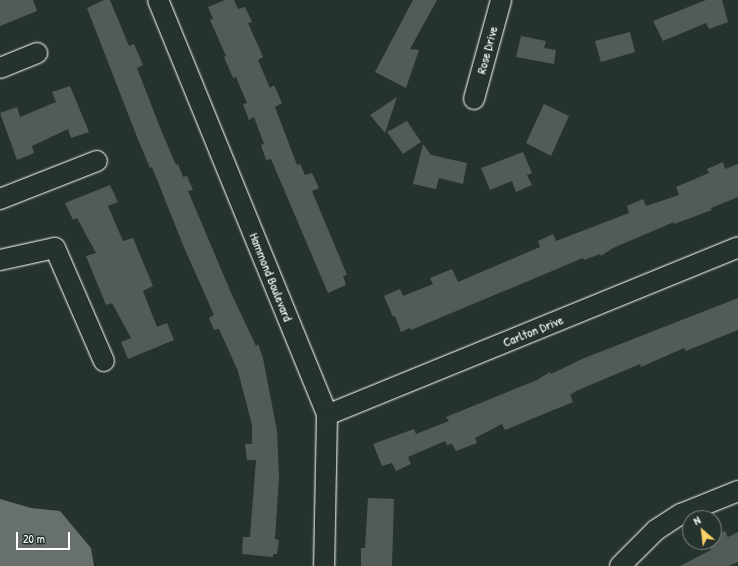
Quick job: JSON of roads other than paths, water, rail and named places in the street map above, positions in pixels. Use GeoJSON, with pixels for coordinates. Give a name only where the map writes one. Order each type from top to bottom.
{"type":"FeatureCollection","features":[{"type":"Feature","properties":{"kind":"street","name":"Hammond Boulevard"},"geometry":{"type":"LineString","coordinates":[[158,0],[327,415],[324,566]]}},
{"type":"Feature","properties":{"kind":"street","name":"Rose Drive"},"geometry":{"type":"LineString","coordinates":[[474,99],[501,0]]}},
{"type":"Feature","properties":{"kind":"street"},"geometry":{"type":"LineString","coordinates":[[0,68],[38,53]]}},
{"type":"Feature","properties":{"kind":"street"},"geometry":{"type":"LineString","coordinates":[[0,199],[97,161]]}},
{"type":"Feature","properties":{"kind":"street","name":"Carlton Drive"},"geometry":{"type":"LineString","coordinates":[[327,415],[738,247]]}},
{"type":"Feature","properties":{"kind":"street"},"geometry":{"type":"LineString","coordinates":[[0,260],[55,248],[104,361]]}},
{"type":"Feature","properties":{"kind":"street"},"geometry":{"type":"LineString","coordinates":[[620,566],[656,530],[681,514],[738,491]]}}]}
